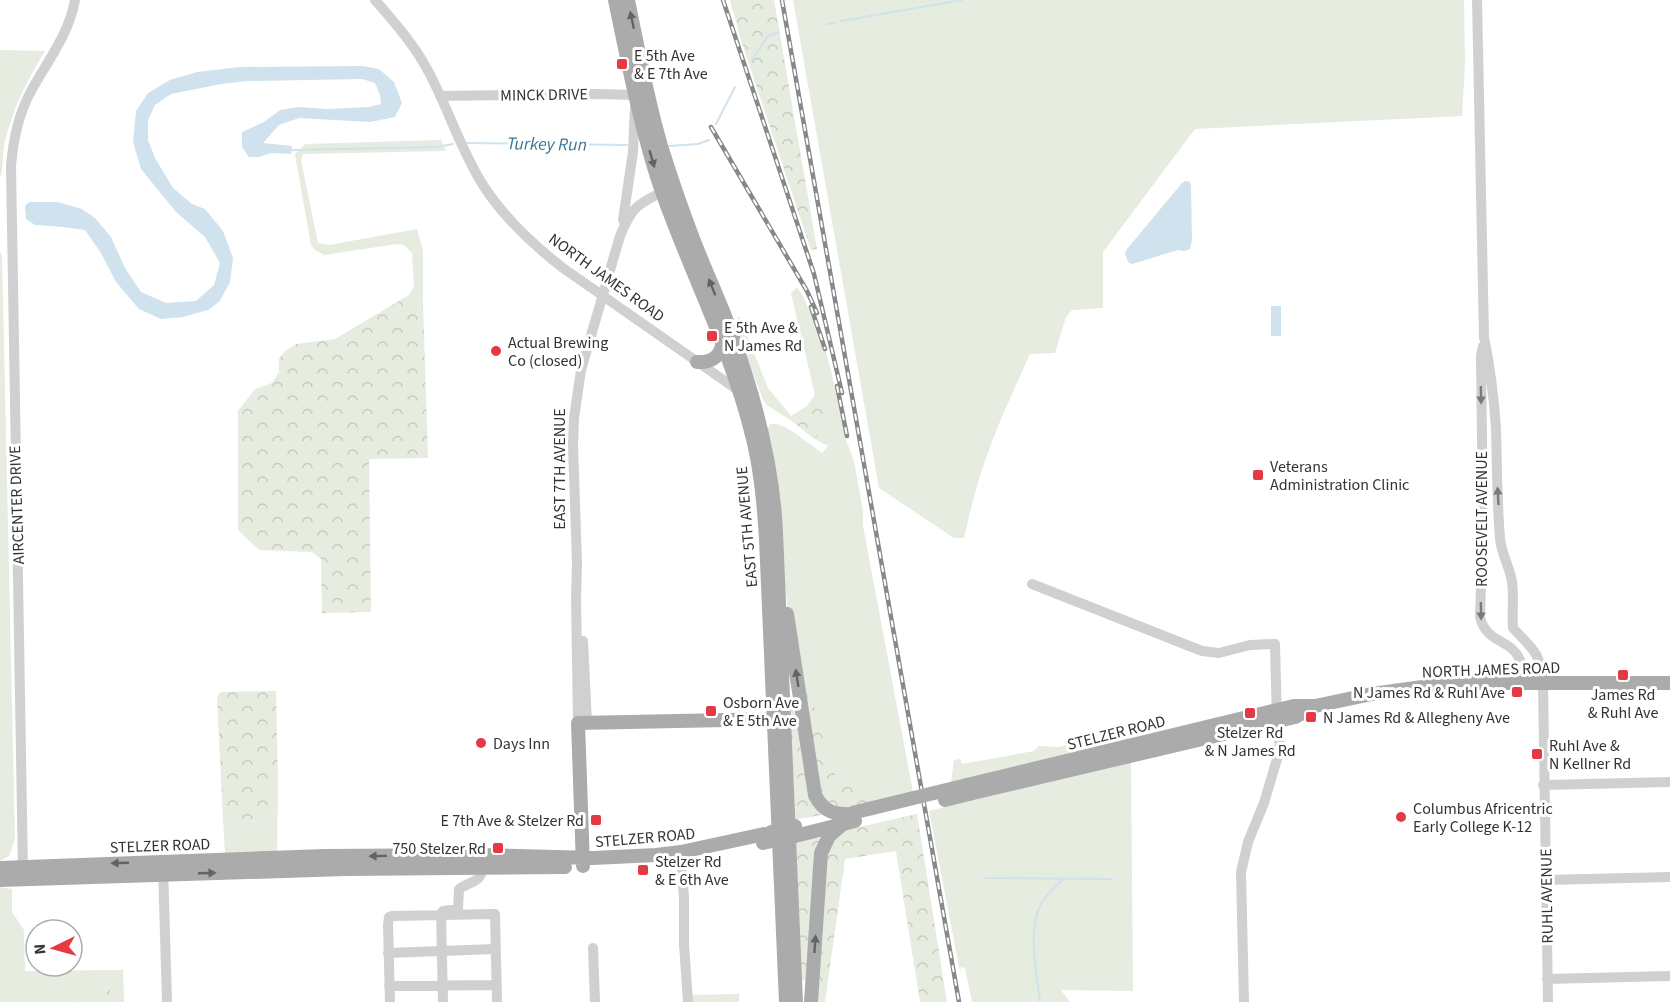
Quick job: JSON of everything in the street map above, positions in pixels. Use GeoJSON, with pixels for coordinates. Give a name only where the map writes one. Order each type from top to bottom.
{"type":"FeatureCollection","features":[{"type":"Feature","properties":{"kind":"main road","name":"EAST 5TH AVENUE"},"geometry":{"type":"LineString","coordinates":[[615,0],[641,93]]}},
{"type":"Feature","properties":{"kind":"main road","name":"EAST 5TH AVENUE"},"geometry":{"type":"LineString","coordinates":[[628,0],[645,132],[668,188],[740,392],[752,435],[764,503],[796,1002]]}},
{"type":"Feature","properties":{"kind":"main road","name":"EAST 5TH AVENUE"},"geometry":{"type":"LineString","coordinates":[[668,188],[694,241],[729,327],[754,402],[770,473],[777,532],[778,719],[786,1002]]}},
{"type":"Feature","properties":{"kind":"main road"},"geometry":{"type":"LineString","coordinates":[[698,362],[714,358],[721,351],[722,344]]}},
{"type":"Feature","properties":{"kind":"main road"},"geometry":{"type":"LineString","coordinates":[[777,532],[787,614],[815,795],[821,805],[830,812],[849,818]]}},
{"type":"Feature","properties":{"kind":"main road","name":"NORTH JAMES ROAD"},"geometry":{"type":"LineString","coordinates":[[1277,716],[1300,705],[1315,706],[1437,685],[1670,683]]}},
{"type":"Feature","properties":{"kind":"main road","name":"STELZER ROAD"},"geometry":{"type":"LineString","coordinates":[[483,861],[654,864],[681,860],[1277,716]]}},
{"type":"Feature","properties":{"kind":"main road"},"geometry":{"type":"LineString","coordinates":[[583,723],[778,719]]}},
{"type":"Feature","properties":{"kind":"main road","name":"EAST 7TH AVENUE"},"geometry":{"type":"LineString","coordinates":[[583,723],[582,820],[588,862]]}},
{"type":"Feature","properties":{"kind":"main road","name":"EAST 7TH AVENUE"},"geometry":{"type":"LineString","coordinates":[[583,723],[588,862]]}},
{"type":"Feature","properties":{"kind":"main road"},"geometry":{"type":"LineString","coordinates":[[811,1002],[821,853],[829,836],[849,818]]}},
{"type":"Feature","properties":{"kind":"main road"},"geometry":{"type":"LineString","coordinates":[[560,858],[569,856],[575,850],[580,837],[582,820]]}},
{"type":"Feature","properties":{"kind":"main road","name":"STELZER ROAD"},"geometry":{"type":"LineString","coordinates":[[0,880],[23,873],[163,868],[345,869],[560,858],[588,862],[681,852],[764,839]]}},
{"type":"Feature","properties":{"kind":"main road","name":"STELZER ROAD"},"geometry":{"type":"LineString","coordinates":[[0,867],[23,873]]}},
{"type":"Feature","properties":{"kind":"main road"},"geometry":{"type":"LineString","coordinates":[[0,874],[23,873]]}},
{"type":"Feature","properties":{"kind":"street","name":"AIRCENTER DRIVE"},"geometry":{"type":"LineString","coordinates":[[23,873],[11,166],[13,140],[29,95],[58,46],[73,12],[75,0]]}},
{"type":"Feature","properties":{"kind":"street","name":"NORTH JAMES ROAD"},"geometry":{"type":"LineString","coordinates":[[375,0],[411,42],[428,70],[463,149],[483,185],[512,223],[543,253],[754,402]]}},
{"type":"Feature","properties":{"kind":"street","name":"ROOSEVELT AVENUE"},"geometry":{"type":"LineString","coordinates":[[1477,0],[1485,337],[1496,427],[1500,540],[1502,555],[1512,582],[1513,628],[1538,656],[1543,683]]}},
{"type":"Feature","properties":{"kind":"street","name":"MINCK DRIVE"},"geometry":{"type":"LineString","coordinates":[[440,96],[641,93]]}},
{"type":"Feature","properties":{"kind":"street","name":"EAST 7TH AVENUE"},"geometry":{"type":"LineString","coordinates":[[620,236],[641,93]]}},
{"type":"Feature","properties":{"kind":"street","name":"EAST 7TH AVENUE"},"geometry":{"type":"LineString","coordinates":[[583,723],[580,586],[577,563],[573,445],[574,418],[581,370],[627,219],[633,209],[668,188]]}},
{"type":"Feature","properties":{"kind":"street","name":"ROOSEVELT AVENUE"},"geometry":{"type":"LineString","coordinates":[[1485,337],[1481,356],[1483,522],[1480,617],[1485,631],[1514,651],[1519,658],[1522,683]]}},
{"type":"Feature","properties":{"kind":"street"},"geometry":{"type":"LineString","coordinates":[[1032,584],[1202,651],[1219,653],[1250,645],[1275,644],[1280,749],[1264,803],[1248,842],[1241,872],[1244,1002]]}},
{"type":"Feature","properties":{"kind":"street","name":"RUHL AVENUE"},"geometry":{"type":"LineString","coordinates":[[1543,683],[1548,1002]]}},
{"type":"Feature","properties":{"kind":"street"},"geometry":{"type":"LineString","coordinates":[[1543,785],[1670,782]]}},
{"type":"Feature","properties":{"kind":"street"},"geometry":{"type":"LineString","coordinates":[[681,860],[688,1002]]}},
{"type":"Feature","properties":{"kind":"street"},"geometry":{"type":"LineString","coordinates":[[443,1002],[442,911],[458,909],[459,889],[481,876],[483,861]]}},
{"type":"Feature","properties":{"kind":"street"},"geometry":{"type":"LineString","coordinates":[[163,868],[167,1002]]}},
{"type":"Feature","properties":{"kind":"street"},"geometry":{"type":"LineString","coordinates":[[1545,879],[1670,877]]}},
{"type":"Feature","properties":{"kind":"street"},"geometry":{"type":"LineString","coordinates":[[390,1002],[389,917],[495,914],[497,1002]]}},
{"type":"Feature","properties":{"kind":"street"},"geometry":{"type":"LineString","coordinates":[[593,948],[595,1002]]}},
{"type":"Feature","properties":{"kind":"street"},"geometry":{"type":"LineString","coordinates":[[388,953],[495,950]]}},
{"type":"Feature","properties":{"kind":"street"},"geometry":{"type":"LineString","coordinates":[[1547,979],[1670,976]]}},
{"type":"Feature","properties":{"kind":"street"},"geometry":{"type":"LineString","coordinates":[[389,986],[497,985]]}},
{"type":"Feature","properties":{"kind":"green space"},"geometry":{"type":"Polygon","coordinates":[[[730,0],[774,0],[817,249],[811,250],[740,37],[730,0]]]}},
{"type":"Feature","properties":{"kind":"green space"},"geometry":{"type":"Polygon","coordinates":[[[793,0],[1464,0],[1465,64],[1462,116],[1195,129],[1103,252],[1103,308],[1072,310],[1066,317],[1055,353],[1030,354],[990,448],[976,489],[964,538],[954,538],[879,488],[793,0]]]}},
{"type":"Feature","properties":{"kind":"green space"},"geometry":{"type":"Polygon","coordinates":[[[0,50],[45,51],[27,83],[13,116],[5,141],[0,178],[0,50]]]}},
{"type":"Feature","properties":{"kind":"green space"},"geometry":{"type":"Polygon","coordinates":[[[441,140],[446,151],[303,154],[301,160],[318,243],[329,245],[417,229],[423,250],[423,304],[409,295],[414,286],[412,253],[404,245],[397,244],[324,255],[315,250],[311,245],[295,154],[305,144],[441,140]]]}},
{"type":"Feature","properties":{"kind":"green space"},"geometry":{"type":"Polygon","coordinates":[[[0,252],[2,256],[15,839],[9,856],[0,861],[0,252]]]}},
{"type":"Feature","properties":{"kind":"green space"},"geometry":{"type":"Polygon","coordinates":[[[797,287],[824,346],[846,440],[854,461],[863,511],[863,526],[913,792],[867,803],[837,779],[803,679],[788,611],[766,432],[770,424],[782,426],[822,453],[828,446],[813,438],[824,432],[826,415],[824,408],[796,418],[793,422],[768,406],[763,400],[736,327],[739,316],[768,388],[791,416],[807,406],[815,395],[791,293],[797,287]]]}},
{"type":"Feature","properties":{"kind":"green space"},"geometry":{"type":"Polygon","coordinates":[[[409,295],[423,304],[428,458],[369,459],[371,612],[322,613],[321,559],[312,552],[259,550],[238,530],[238,411],[255,389],[272,383],[279,372],[279,359],[285,351],[296,344],[335,339],[409,295]]]}},
{"type":"Feature","properties":{"kind":"green space"},"geometry":{"type":"Polygon","coordinates":[[[819,405],[824,408],[826,415],[824,432],[813,438],[793,422],[805,412],[819,405]]]}},
{"type":"Feature","properties":{"kind":"green space"},"geometry":{"type":"Polygon","coordinates":[[[802,679],[809,686],[830,764],[837,779],[866,798],[867,803],[846,807],[834,806],[824,799],[820,792],[802,679]]]}},
{"type":"Feature","properties":{"kind":"green space"},"geometry":{"type":"Polygon","coordinates":[[[276,691],[278,784],[269,791],[269,818],[266,821],[233,823],[223,819],[217,697],[221,692],[276,691]]]}},
{"type":"Feature","properties":{"kind":"green space"},"geometry":{"type":"Polygon","coordinates":[[[790,698],[794,701],[821,812],[821,815],[794,820],[787,700],[790,698]]]}},
{"type":"Feature","properties":{"kind":"green space"},"geometry":{"type":"Polygon","coordinates":[[[1118,736],[1128,737],[1129,740],[951,783],[954,760],[960,759],[962,764],[1034,751],[1039,746],[1057,747],[1118,736]]]}},
{"type":"Feature","properties":{"kind":"green space"},"geometry":{"type":"Polygon","coordinates":[[[1131,761],[1133,991],[1061,990],[1070,1002],[972,1002],[965,968],[961,967],[960,972],[929,811],[1131,761]]]}},
{"type":"Feature","properties":{"kind":"green space"},"geometry":{"type":"Polygon","coordinates":[[[278,784],[277,852],[225,853],[223,819],[233,823],[266,821],[269,818],[269,791],[278,784]]]}},
{"type":"Feature","properties":{"kind":"green space"},"geometry":{"type":"Polygon","coordinates":[[[917,814],[947,1002],[920,1002],[896,851],[845,859],[825,1002],[814,1002],[824,858],[834,837],[846,830],[917,814]]]}},
{"type":"Feature","properties":{"kind":"green space"},"geometry":{"type":"Polygon","coordinates":[[[819,837],[807,978],[804,981],[800,979],[794,843],[819,837]]]}},
{"type":"Feature","properties":{"kind":"green space"},"geometry":{"type":"Polygon","coordinates":[[[0,887],[12,889],[12,912],[24,930],[24,978],[84,978],[84,970],[123,970],[124,1002],[110,1002],[110,990],[105,986],[71,1002],[0,1002],[0,887]]]}},
{"type":"Feature","properties":{"kind":"green space"},"geometry":{"type":"Polygon","coordinates":[[[105,986],[110,990],[110,1002],[71,1002],[105,986]]]}},
{"type":"Feature","properties":{"kind":"green space"},"geometry":{"type":"Polygon","coordinates":[[[739,994],[739,1002],[690,1002],[689,995],[739,994]]]}},
{"type":"Feature","properties":{"kind":"water"},"geometry":{"type":"Polygon","coordinates":[[[363,66],[379,69],[394,82],[402,103],[395,117],[370,122],[299,118],[279,125],[263,143],[292,146],[291,154],[271,153],[249,157],[242,147],[242,132],[264,122],[280,110],[297,107],[327,109],[369,107],[381,104],[375,83],[362,79],[247,81],[171,94],[155,105],[148,120],[148,140],[155,158],[173,188],[192,204],[205,209],[223,231],[233,258],[230,282],[220,301],[208,310],[183,317],[161,319],[139,309],[116,282],[101,253],[85,230],[35,225],[26,219],[25,206],[29,202],[57,202],[82,209],[95,218],[111,237],[125,268],[141,292],[166,303],[196,301],[214,285],[220,263],[205,237],[176,212],[141,169],[133,142],[136,111],[148,93],[170,80],[197,72],[239,67],[363,66]]]}},
{"type":"Feature","properties":{"kind":"water"},"geometry":{"type":"Polygon","coordinates":[[[1185,181],[1190,182],[1191,186],[1192,240],[1190,249],[1178,250],[1132,264],[1128,262],[1125,253],[1127,249],[1185,181]]]}},
{"type":"Feature","properties":{"kind":"water"},"geometry":{"type":"Polygon","coordinates":[[[1271,306],[1281,306],[1281,336],[1271,336],[1271,306]]]}},
{"type":"Feature","properties":{"kind":"waterway","name":"Turkey Run"},"geometry":{"type":"LineString","coordinates":[[841,21],[962,0]]}},
{"type":"Feature","properties":{"kind":"waterway","name":"Turkey Run"},"geometry":{"type":"LineString","coordinates":[[827,24],[834,23]]}},
{"type":"Feature","properties":{"kind":"waterway","name":"Turkey Run"},"geometry":{"type":"LineString","coordinates":[[752,60],[768,36],[779,32]]}},
{"type":"Feature","properties":{"kind":"waterway","name":"Turkey Run"},"geometry":{"type":"LineString","coordinates":[[716,124],[735,87]]}},
{"type":"Feature","properties":{"kind":"waterway","name":"Turkey Run"},"geometry":{"type":"LineString","coordinates":[[669,146],[698,144],[709,140]]}},
{"type":"Feature","properties":{"kind":"waterway","name":"Turkey Run"},"geometry":{"type":"LineString","coordinates":[[466,143],[627,145]]}},
{"type":"Feature","properties":{"kind":"waterway","name":"Turkey Run"},"geometry":{"type":"LineString","coordinates":[[292,150],[437,147],[453,144]]}},
{"type":"Feature","properties":{"kind":"waterway"},"geometry":{"type":"LineString","coordinates":[[984,878],[1112,879]]}},
{"type":"Feature","properties":{"kind":"waterway"},"geometry":{"type":"LineString","coordinates":[[1040,1002],[1034,952],[1037,914],[1043,900],[1063,879]]}},
{"type":"Feature","properties":{"kind":"railway"},"geometry":{"type":"LineString","coordinates":[[723,0],[814,274],[842,393]]}},
{"type":"Feature","properties":{"kind":"railway"},"geometry":{"type":"LineString","coordinates":[[782,0],[959,1002]]}},
{"type":"Feature","properties":{"kind":"railway"},"geometry":{"type":"LineString","coordinates":[[711,127],[807,291],[817,313]]}},
{"type":"Feature","properties":{"kind":"railway"},"geometry":{"type":"LineString","coordinates":[[811,307],[825,349]]}},
{"type":"Feature","properties":{"kind":"railway"},"geometry":{"type":"LineString","coordinates":[[837,386],[847,436]]}},
{"type":"Feature","properties":{"kind":"place","name":"E 5th Ave & E 7th Ave"},"geometry":{"type":"Point","coordinates":[622,64]}},
{"type":"Feature","properties":{"kind":"place","name":"E 5th Ave & N James Rd"},"geometry":{"type":"Point","coordinates":[712,336]}},
{"type":"Feature","properties":{"kind":"place","name":"Actual Brewing Co (closed)"},"geometry":{"type":"Point","coordinates":[496,351]}},
{"type":"Feature","properties":{"kind":"place","name":"Veterans Administration Clinic"},"geometry":{"type":"Point","coordinates":[1258,475]}},
{"type":"Feature","properties":{"kind":"place","name":"James Rd & Ruhl Ave"},"geometry":{"type":"Point","coordinates":[1623,675]}},
{"type":"Feature","properties":{"kind":"place","name":"N James Rd & Ruhl Ave"},"geometry":{"type":"Point","coordinates":[1517,692]}},
{"type":"Feature","properties":{"kind":"place","name":"Osborn Ave & E 5th Ave"},"geometry":{"type":"Point","coordinates":[711,711]}},
{"type":"Feature","properties":{"kind":"place","name":"Stelzer Rd & N James Rd"},"geometry":{"type":"Point","coordinates":[1250,713]}},
{"type":"Feature","properties":{"kind":"place","name":"N James Rd & Allegheny Ave"},"geometry":{"type":"Point","coordinates":[1311,717]}},
{"type":"Feature","properties":{"kind":"place","name":"Days Inn"},"geometry":{"type":"Point","coordinates":[481,743]}},
{"type":"Feature","properties":{"kind":"place","name":"Ruhl Ave & N Kellner Rd"},"geometry":{"type":"Point","coordinates":[1537,754]}},
{"type":"Feature","properties":{"kind":"place","name":"Columbus Africentric Early College K-12"},"geometry":{"type":"Point","coordinates":[1401,817]}},
{"type":"Feature","properties":{"kind":"place","name":"E 7th Ave & Stelzer Rd"},"geometry":{"type":"Point","coordinates":[596,820]}},
{"type":"Feature","properties":{"kind":"place","name":"750 Stelzer Rd"},"geometry":{"type":"Point","coordinates":[498,848]}},
{"type":"Feature","properties":{"kind":"place","name":"Stelzer Rd & E 6th Ave"},"geometry":{"type":"Point","coordinates":[643,870]}}]}
